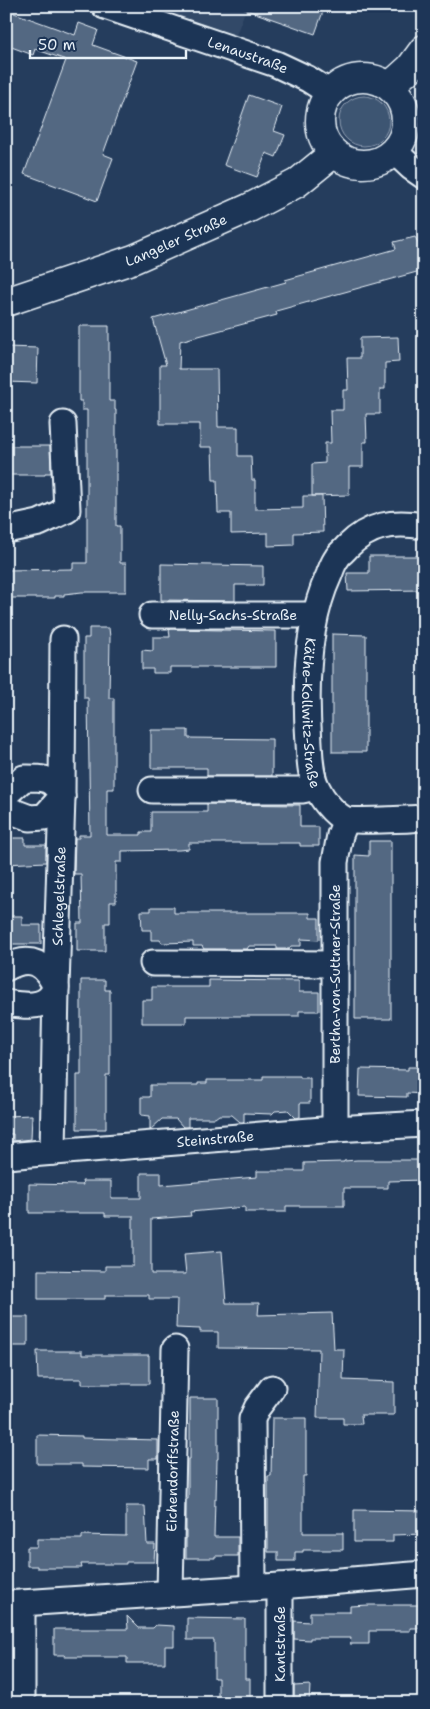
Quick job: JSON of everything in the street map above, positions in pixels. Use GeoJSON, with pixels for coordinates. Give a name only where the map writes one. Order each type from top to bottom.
{"type":"FeatureCollection","features":[{"type":"Feature","properties":{"kind":"street","name":"Lenaustraße"},"geometry":{"type":"LineString","coordinates":[[105,6],[276,64],[330,93]]}},
{"type":"Feature","properties":{"kind":"street"},"geometry":{"type":"LineString","coordinates":[[390,86],[410,68],[424,49]]}},
{"type":"Feature","properties":{"kind":"street"},"geometry":{"type":"LineString","coordinates":[[365,77],[378,80],[390,86],[404,105],[407,117],[406,130],[402,141],[395,152],[384,160],[371,164],[345,161],[334,153],[326,143],[321,130],[320,117],[330,93],[340,84],[352,78],[365,77]]}},
{"type":"Feature","properties":{"kind":"street"},"geometry":{"type":"LineString","coordinates":[[395,152],[424,176]]}},
{"type":"Feature","properties":{"kind":"street","name":"Langeler Straße"},"geometry":{"type":"LineString","coordinates":[[6,302],[134,259],[249,208],[296,183],[334,153]]}},
{"type":"Feature","properties":{"kind":"street"},"geometry":{"type":"LineString","coordinates":[[6,530],[39,523],[67,510],[63,424]]}},
{"type":"Feature","properties":{"kind":"street","name":"Käthe-Kollwitz-Straße"},"geometry":{"type":"LineString","coordinates":[[346,820],[324,800],[316,787],[311,766],[307,694],[315,615],[323,587],[337,558],[358,537],[380,526],[405,523],[424,526]]}},
{"type":"Feature","properties":{"kind":"street","name":"Nelly-Sachs-Straße"},"geometry":{"type":"LineString","coordinates":[[152,615],[315,615]]}},
{"type":"Feature","properties":{"kind":"street","name":"Schlegelstraße"},"geometry":{"type":"LineString","coordinates":[[53,1152],[62,797],[63,639]]}},
{"type":"Feature","properties":{"kind":"street"},"geometry":{"type":"LineString","coordinates":[[6,794],[24,778],[37,778],[49,780],[58,788],[62,797],[44,817],[30,818],[6,809]]}},
{"type":"Feature","properties":{"kind":"street"},"geometry":{"type":"LineString","coordinates":[[152,790],[302,790],[316,787]]}},
{"type":"Feature","properties":{"kind":"street"},"geometry":{"type":"LineString","coordinates":[[346,820],[424,818]]}},
{"type":"Feature","properties":{"kind":"street","name":"Bertha-von-Suttner-Straße"},"geometry":{"type":"LineString","coordinates":[[335,1129],[335,862],[340,835],[346,820]]}},
{"type":"Feature","properties":{"kind":"street"},"geometry":{"type":"LineString","coordinates":[[6,968],[16,962],[34,962],[51,975],[56,988],[49,999],[38,1004],[20,1005],[6,1002]]}},
{"type":"Feature","properties":{"kind":"street"},"geometry":{"type":"LineString","coordinates":[[153,963],[335,964]]}},
{"type":"Feature","properties":{"kind":"street","name":"Steinstraße"},"geometry":{"type":"LineString","coordinates":[[6,1156],[335,1129],[424,1124]]}},
{"type":"Feature","properties":{"kind":"street","name":"Eichendorffstraße"},"geometry":{"type":"LineString","coordinates":[[170,1593],[174,1349]]}},
{"type":"Feature","properties":{"kind":"street"},"geometry":{"type":"LineString","coordinates":[[253,1587],[252,1419],[257,1408],[272,1388]]}},
{"type":"Feature","properties":{"kind":"street"},"geometry":{"type":"LineString","coordinates":[[22,1703],[14,1603],[280,1586],[424,1574]]}},
{"type":"Feature","properties":{"kind":"street","name":"Kantstraße"},"geometry":{"type":"LineString","coordinates":[[280,1586],[280,1703]]}},
{"type":"Feature","properties":{"kind":"shaded area"},"geometry":{"type":"Polygon","coordinates":[[[134,6],[247,6],[236,35],[195,21],[192,27],[134,6]]]}},
{"type":"Feature","properties":{"kind":"shaded area"},"geometry":{"type":"Polygon","coordinates":[[[359,96],[369,96],[382,103],[389,116],[389,126],[382,139],[369,146],[359,146],[350,142],[343,135],[339,126],[339,116],[343,107],[350,100],[359,96]]]}},
{"type":"Feature","properties":{"kind":"building"},"geometry":{"type":"Polygon","coordinates":[[[244,6],[325,6],[315,34],[244,9],[244,6]]]}},
{"type":"Feature","properties":{"kind":"building"},"geometry":{"type":"Polygon","coordinates":[[[6,10],[75,35],[79,23],[98,30],[93,45],[137,61],[103,154],[113,158],[97,201],[24,174],[66,60],[35,49],[33,55],[6,45],[6,10]]]}},
{"type":"Feature","properties":{"kind":"building"},"geometry":{"type":"Polygon","coordinates":[[[249,95],[282,107],[274,131],[285,135],[276,157],[266,153],[257,177],[224,165],[249,95]]]}},
{"type":"Feature","properties":{"kind":"building"},"geometry":{"type":"Polygon","coordinates":[[[415,237],[424,262],[424,270],[276,311],[277,315],[180,341],[179,369],[217,369],[218,427],[238,427],[238,456],[251,456],[252,480],[255,480],[255,509],[303,508],[303,496],[322,496],[323,532],[294,533],[294,545],[268,546],[268,533],[231,534],[231,513],[218,513],[217,480],[213,480],[212,447],[200,447],[200,424],[160,424],[160,365],[166,365],[153,319],[396,249],[394,242],[415,237]]]}},
{"type":"Feature","properties":{"kind":"building"},"geometry":{"type":"Polygon","coordinates":[[[79,326],[109,326],[109,401],[115,401],[116,410],[116,526],[120,526],[120,563],[126,563],[126,592],[82,592],[55,596],[55,598],[6,598],[6,570],[73,569],[73,563],[87,563],[87,410],[82,410],[82,401],[79,401],[79,326]]]}},
{"type":"Feature","properties":{"kind":"building"},"geometry":{"type":"Polygon","coordinates":[[[398,337],[399,362],[385,363],[385,389],[380,389],[380,414],[366,414],[367,442],[363,442],[363,467],[349,467],[349,495],[312,496],[312,464],[325,463],[325,443],[331,443],[330,410],[343,410],[343,390],[348,390],[347,358],[360,358],[360,338],[398,337]]]}},
{"type":"Feature","properties":{"kind":"building"},"geometry":{"type":"Polygon","coordinates":[[[6,347],[38,348],[37,383],[6,382],[6,347]]]}},
{"type":"Feature","properties":{"kind":"building"},"geometry":{"type":"Polygon","coordinates":[[[6,446],[50,446],[51,473],[45,473],[45,475],[6,475],[6,446]]]}},
{"type":"Feature","properties":{"kind":"building"},"geometry":{"type":"Polygon","coordinates":[[[369,556],[424,556],[424,590],[348,591],[347,573],[369,573],[369,556]]]}},
{"type":"Feature","properties":{"kind":"building"},"geometry":{"type":"Polygon","coordinates":[[[161,564],[263,566],[263,585],[235,585],[235,601],[161,600],[161,564]]]}},
{"type":"Feature","properties":{"kind":"building"},"geometry":{"type":"Polygon","coordinates":[[[89,628],[109,628],[110,637],[109,698],[114,698],[114,789],[107,789],[107,835],[141,835],[141,832],[151,832],[151,812],[207,812],[207,804],[300,805],[300,827],[319,827],[319,846],[300,846],[300,843],[189,843],[189,849],[122,851],[122,862],[116,862],[116,902],[110,902],[110,923],[105,923],[105,951],[77,951],[77,923],[82,923],[81,874],[74,874],[75,838],[79,838],[79,835],[90,835],[88,698],[84,698],[84,638],[89,638],[89,628]]]}},
{"type":"Feature","properties":{"kind":"building"},"geometry":{"type":"Polygon","coordinates":[[[169,629],[276,631],[276,667],[170,667],[170,673],[153,673],[153,669],[142,669],[142,650],[153,651],[153,637],[170,637],[169,629]]]}},
{"type":"Feature","properties":{"kind":"building"},"geometry":{"type":"Polygon","coordinates":[[[332,634],[366,635],[366,752],[332,752],[332,634]]]}},
{"type":"Feature","properties":{"kind":"building"},"geometry":{"type":"Polygon","coordinates":[[[151,730],[188,730],[188,738],[272,739],[272,776],[207,776],[207,768],[151,768],[151,730]]]}},
{"type":"Feature","properties":{"kind":"building"},"geometry":{"type":"Polygon","coordinates":[[[6,838],[25,838],[25,845],[46,845],[46,862],[6,864],[6,838]]]}},
{"type":"Feature","properties":{"kind":"building"},"geometry":{"type":"Polygon","coordinates":[[[369,841],[391,841],[391,1019],[355,1019],[355,855],[369,856],[369,841]]]}},
{"type":"Feature","properties":{"kind":"building"},"geometry":{"type":"Polygon","coordinates":[[[151,907],[174,907],[174,913],[310,913],[310,918],[319,918],[319,940],[301,939],[301,946],[291,946],[289,949],[277,949],[277,946],[249,946],[247,949],[204,949],[202,946],[193,946],[193,942],[162,943],[160,940],[151,940],[151,930],[142,930],[141,911],[151,911],[151,907]]]}},
{"type":"Feature","properties":{"kind":"building"},"geometry":{"type":"Polygon","coordinates":[[[6,916],[22,916],[22,925],[41,925],[41,944],[6,944],[6,916]]]}},
{"type":"Feature","properties":{"kind":"building"},"geometry":{"type":"Polygon","coordinates":[[[81,980],[105,980],[105,990],[110,990],[110,1075],[106,1075],[106,1129],[77,1129],[77,1075],[81,1075],[81,980]]]}},
{"type":"Feature","properties":{"kind":"building"},"geometry":{"type":"Polygon","coordinates":[[[209,980],[299,981],[299,992],[319,992],[319,1011],[299,1011],[299,1016],[186,1016],[186,1023],[142,1023],[142,1000],[152,1000],[152,987],[209,987],[209,980]]]}},
{"type":"Feature","properties":{"kind":"building"},"geometry":{"type":"Polygon","coordinates":[[[408,1067],[424,1067],[424,1094],[407,1093],[407,1097],[359,1096],[360,1069],[408,1070],[408,1067]]]}},
{"type":"Feature","properties":{"kind":"building"},"geometry":{"type":"Polygon","coordinates":[[[263,1076],[300,1076],[300,1078],[310,1078],[310,1103],[300,1103],[300,1117],[296,1118],[288,1110],[275,1111],[272,1114],[244,1113],[244,1122],[240,1122],[232,1115],[219,1115],[215,1118],[188,1118],[188,1127],[183,1127],[176,1119],[162,1119],[150,1130],[150,1116],[141,1115],[141,1097],[150,1097],[150,1085],[198,1085],[198,1083],[207,1083],[207,1080],[263,1080],[263,1076]]]}},
{"type":"Feature","properties":{"kind":"building"},"geometry":{"type":"Polygon","coordinates":[[[32,1115],[31,1139],[13,1141],[13,1134],[6,1134],[6,1116],[32,1115]]]}},
{"type":"Feature","properties":{"kind":"building"},"geometry":{"type":"Polygon","coordinates":[[[357,1160],[424,1160],[424,1180],[388,1181],[388,1188],[344,1188],[344,1206],[286,1206],[286,1212],[245,1212],[245,1207],[190,1212],[191,1216],[151,1219],[151,1274],[186,1274],[184,1254],[222,1251],[226,1303],[259,1303],[258,1315],[332,1313],[334,1349],[344,1349],[343,1380],[394,1382],[394,1415],[361,1415],[362,1424],[343,1424],[343,1418],[317,1418],[319,1349],[218,1348],[218,1332],[200,1332],[200,1329],[176,1328],[177,1299],[149,1299],[149,1295],[105,1295],[105,1299],[38,1299],[38,1270],[105,1271],[105,1266],[133,1266],[133,1216],[105,1216],[105,1213],[29,1213],[29,1184],[83,1185],[82,1181],[111,1181],[111,1198],[141,1198],[141,1173],[161,1173],[161,1185],[257,1177],[257,1171],[304,1171],[304,1163],[357,1160]]]}},
{"type":"Feature","properties":{"kind":"building"},"geometry":{"type":"Polygon","coordinates":[[[6,1317],[28,1317],[28,1346],[6,1346],[6,1317]]]}},
{"type":"Feature","properties":{"kind":"building"},"geometry":{"type":"Polygon","coordinates":[[[37,1351],[82,1351],[82,1355],[149,1355],[149,1384],[82,1384],[82,1379],[38,1379],[37,1351]]]}},
{"type":"Feature","properties":{"kind":"building"},"geometry":{"type":"Polygon","coordinates":[[[190,1398],[218,1398],[218,1459],[214,1537],[238,1537],[238,1556],[186,1558],[186,1499],[188,1499],[188,1459],[190,1459],[190,1398]]]}},
{"type":"Feature","properties":{"kind":"building"},"geometry":{"type":"Polygon","coordinates":[[[272,1418],[306,1418],[306,1476],[303,1476],[303,1533],[343,1533],[343,1550],[303,1550],[303,1552],[295,1552],[295,1561],[278,1561],[278,1552],[268,1552],[268,1476],[271,1476],[272,1418]]]}},
{"type":"Feature","properties":{"kind":"building"},"geometry":{"type":"Polygon","coordinates":[[[37,1435],[158,1440],[158,1459],[149,1459],[149,1468],[82,1467],[82,1464],[37,1464],[37,1435]]]}},
{"type":"Feature","properties":{"kind":"building"},"geometry":{"type":"Polygon","coordinates":[[[126,1506],[145,1506],[147,1544],[155,1544],[154,1562],[81,1564],[82,1568],[37,1568],[37,1566],[27,1566],[27,1547],[37,1547],[37,1539],[82,1539],[82,1535],[126,1536],[126,1506]]]}},
{"type":"Feature","properties":{"kind":"building"},"geometry":{"type":"Polygon","coordinates":[[[354,1510],[424,1511],[424,1534],[393,1535],[393,1542],[354,1542],[354,1510]]]}},
{"type":"Feature","properties":{"kind":"building"},"geometry":{"type":"Polygon","coordinates":[[[424,1605],[424,1628],[410,1628],[410,1631],[369,1631],[369,1644],[350,1644],[351,1638],[294,1639],[294,1621],[310,1622],[310,1612],[350,1612],[350,1606],[424,1605]]]}},
{"type":"Feature","properties":{"kind":"building"},"geometry":{"type":"Polygon","coordinates":[[[127,1616],[139,1628],[153,1628],[156,1625],[174,1626],[174,1646],[165,1646],[165,1663],[127,1663],[127,1657],[64,1657],[65,1655],[54,1655],[54,1629],[128,1629],[127,1616]]]}},
{"type":"Feature","properties":{"kind":"building"},"geometry":{"type":"Polygon","coordinates":[[[187,1618],[245,1619],[245,1679],[250,1679],[250,1703],[218,1703],[218,1678],[214,1678],[214,1640],[187,1640],[187,1618]]]}},
{"type":"Feature","properties":{"kind":"building"},"geometry":{"type":"Polygon","coordinates":[[[310,1685],[309,1703],[294,1703],[294,1686],[310,1685]]]}}]}
